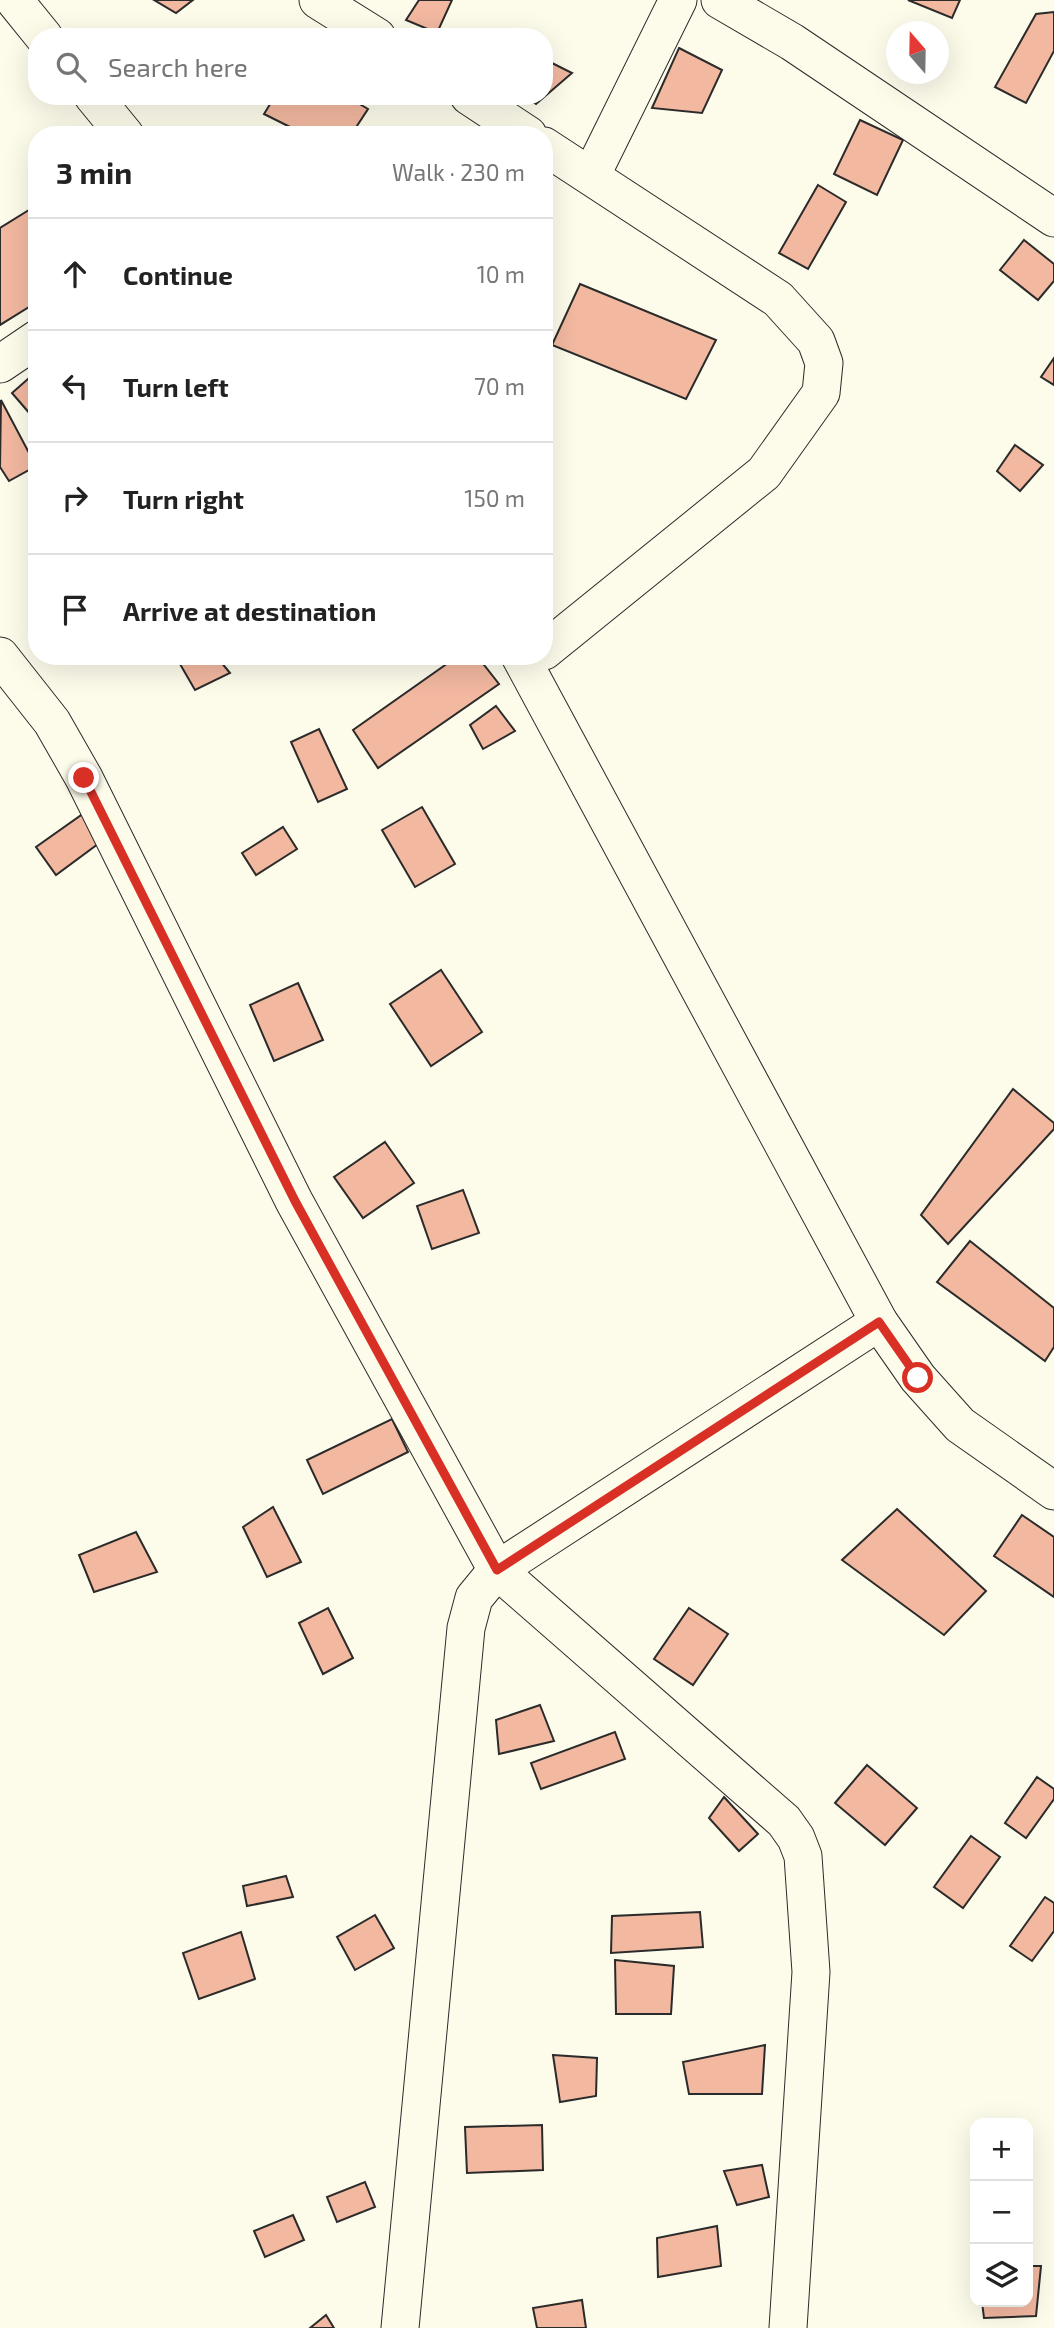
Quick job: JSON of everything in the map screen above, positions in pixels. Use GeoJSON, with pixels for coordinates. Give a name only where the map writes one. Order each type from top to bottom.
{"type":"FeatureCollection","features":[{"type":"Feature","properties":{"kind":"street"},"geometry":{"type":"LineString","coordinates":[[14,0],[37,28]]}},
{"type":"Feature","properties":{"kind":"street"},"geometry":{"type":"LineString","coordinates":[[318,0],[363,28]]}},
{"type":"Feature","properties":{"kind":"street"},"geometry":{"type":"LineString","coordinates":[[591,176],[678,0]]}},
{"type":"Feature","properties":{"kind":"street"},"geometry":{"type":"LineString","coordinates":[[720,0],[792,42],[1054,218]]}},
{"type":"Feature","properties":{"kind":"street"},"geometry":{"type":"LineString","coordinates":[[100,105],[118,126]]}},
{"type":"Feature","properties":{"kind":"street"},"geometry":{"type":"LineString","coordinates":[[483,105],[514,126]]}},
{"type":"Feature","properties":{"kind":"street"},"geometry":{"type":"LineString","coordinates":[[553,152],[778,299],[816,341],[824,363],[821,393],[764,472],[553,640]]}},
{"type":"Feature","properties":{"kind":"street"},"geometry":{"type":"LineString","coordinates":[[0,365],[28,345]]}},
{"type":"Feature","properties":{"kind":"street"},"geometry":{"type":"LineString","coordinates":[[0,656],[52,722],[84,778],[295,1201],[497,1570],[784,1821],[796,1838],[803,1856],[811,1972],[788,2328]]}},
{"type":"Feature","properties":{"kind":"street"},"geometry":{"type":"LineString","coordinates":[[536,665],[879,1322],[918,1378],[960,1425],[1054,1491]]}},
{"type":"Feature","properties":{"kind":"street"},"geometry":{"type":"LineString","coordinates":[[400,2328],[466,1628],[474,1598],[497,1570],[879,1322]]}},
{"type":"Feature","properties":{"kind":"building"},"geometry":{"type":"Polygon","coordinates":[[[154,0],[193,0],[176,13],[154,0]]]}},
{"type":"Feature","properties":{"kind":"building"},"geometry":{"type":"Polygon","coordinates":[[[419,0],[452,0],[439,28],[425,28],[406,20],[419,0]]]}},
{"type":"Feature","properties":{"kind":"building"},"geometry":{"type":"Polygon","coordinates":[[[908,0],[960,0],[952,18],[908,0]]]}},
{"type":"Feature","properties":{"kind":"building"},"geometry":{"type":"Polygon","coordinates":[[[1054,12],[1054,51],[1026,103],[995,87],[1036,14],[1054,12]]]}},
{"type":"Feature","properties":{"kind":"building"},"geometry":{"type":"Polygon","coordinates":[[[679,48],[722,70],[702,113],[652,108],[679,48]]]}},
{"type":"Feature","properties":{"kind":"building"},"geometry":{"type":"Polygon","coordinates":[[[553,64],[572,73],[553,89],[553,64]]]}},
{"type":"Feature","properties":{"kind":"building"},"geometry":{"type":"Polygon","coordinates":[[[270,105],[361,105],[368,109],[357,126],[288,126],[264,114],[270,105]]]}},
{"type":"Feature","properties":{"kind":"building"},"geometry":{"type":"Polygon","coordinates":[[[860,120],[903,140],[877,195],[834,174],[860,120]]]}},
{"type":"Feature","properties":{"kind":"building"},"geometry":{"type":"Polygon","coordinates":[[[818,185],[846,202],[808,269],[779,253],[818,185]]]}},
{"type":"Feature","properties":{"kind":"building"},"geometry":{"type":"Polygon","coordinates":[[[28,211],[28,308],[0,325],[0,228],[28,211]]]}},
{"type":"Feature","properties":{"kind":"building"},"geometry":{"type":"Polygon","coordinates":[[[1024,240],[1054,264],[1054,281],[1038,300],[1000,270],[1024,240]]]}},
{"type":"Feature","properties":{"kind":"building"},"geometry":{"type":"Polygon","coordinates":[[[580,284],[716,340],[686,399],[553,345],[580,284]]]}},
{"type":"Feature","properties":{"kind":"building"},"geometry":{"type":"Polygon","coordinates":[[[1054,358],[1054,385],[1041,377],[1054,358]]]}},
{"type":"Feature","properties":{"kind":"building"},"geometry":{"type":"Polygon","coordinates":[[[28,379],[28,412],[12,393],[28,379]]]}},
{"type":"Feature","properties":{"kind":"building"},"geometry":{"type":"Polygon","coordinates":[[[1,400],[28,451],[28,470],[9,481],[0,467],[1,400]]]}},
{"type":"Feature","properties":{"kind":"building"},"geometry":{"type":"Polygon","coordinates":[[[1015,445],[1043,465],[1020,491],[997,471],[1015,445]]]}},
{"type":"Feature","properties":{"kind":"building"},"geometry":{"type":"Polygon","coordinates":[[[181,665],[223,665],[230,673],[195,690],[181,665]]]}},
{"type":"Feature","properties":{"kind":"building"},"geometry":{"type":"Polygon","coordinates":[[[445,665],[484,665],[499,684],[378,768],[353,730],[445,665]]]}},
{"type":"Feature","properties":{"kind":"building"},"geometry":{"type":"Polygon","coordinates":[[[496,706],[515,731],[483,749],[470,725],[496,706]]]}},
{"type":"Feature","properties":{"kind":"building"},"geometry":{"type":"Polygon","coordinates":[[[319,729],[347,789],[318,802],[291,742],[319,729]]]}},
{"type":"Feature","properties":{"kind":"building"},"geometry":{"type":"Polygon","coordinates":[[[422,807],[455,864],[415,887],[382,830],[422,807]]]}},
{"type":"Feature","properties":{"kind":"building"},"geometry":{"type":"Polygon","coordinates":[[[87,811],[106,838],[56,875],[36,847],[87,811]]]}},
{"type":"Feature","properties":{"kind":"building"},"geometry":{"type":"Polygon","coordinates":[[[283,827],[297,849],[256,875],[242,853],[283,827]]]}},
{"type":"Feature","properties":{"kind":"building"},"geometry":{"type":"Polygon","coordinates":[[[441,970],[482,1032],[431,1066],[390,1004],[441,970]]]}},
{"type":"Feature","properties":{"kind":"building"},"geometry":{"type":"Polygon","coordinates":[[[298,983],[323,1040],[274,1061],[250,1005],[298,983]]]}},
{"type":"Feature","properties":{"kind":"building"},"geometry":{"type":"Polygon","coordinates":[[[1013,1089],[1054,1123],[1054,1129],[948,1244],[921,1215],[1013,1089]]]}},
{"type":"Feature","properties":{"kind":"building"},"geometry":{"type":"Polygon","coordinates":[[[385,1142],[414,1183],[363,1218],[334,1177],[385,1142]]]}},
{"type":"Feature","properties":{"kind":"building"},"geometry":{"type":"Polygon","coordinates":[[[463,1190],[479,1233],[432,1249],[417,1206],[463,1190]]]}},
{"type":"Feature","properties":{"kind":"building"},"geometry":{"type":"Polygon","coordinates":[[[970,1241],[1054,1308],[1054,1347],[1045,1361],[937,1282],[970,1241]]]}},
{"type":"Feature","properties":{"kind":"building"},"geometry":{"type":"Polygon","coordinates":[[[392,1419],[408,1452],[323,1494],[307,1460],[392,1419]]]}},
{"type":"Feature","properties":{"kind":"building"},"geometry":{"type":"Polygon","coordinates":[[[273,1507],[301,1562],[267,1577],[243,1527],[273,1507]]]}},
{"type":"Feature","properties":{"kind":"building"},"geometry":{"type":"Polygon","coordinates":[[[897,1509],[986,1591],[944,1635],[842,1560],[897,1509]]]}},
{"type":"Feature","properties":{"kind":"building"},"geometry":{"type":"Polygon","coordinates":[[[1022,1515],[1054,1537],[1054,1597],[994,1556],[1022,1515]]]}},
{"type":"Feature","properties":{"kind":"building"},"geometry":{"type":"Polygon","coordinates":[[[136,1532],[157,1572],[94,1592],[79,1555],[136,1532]]]}},
{"type":"Feature","properties":{"kind":"building"},"geometry":{"type":"Polygon","coordinates":[[[328,1608],[353,1658],[323,1674],[299,1623],[328,1608]]]}},
{"type":"Feature","properties":{"kind":"building"},"geometry":{"type":"Polygon","coordinates":[[[689,1608],[728,1634],[693,1685],[654,1659],[689,1608]]]}},
{"type":"Feature","properties":{"kind":"building"},"geometry":{"type":"Polygon","coordinates":[[[540,1705],[554,1741],[499,1754],[496,1720],[540,1705]]]}},
{"type":"Feature","properties":{"kind":"building"},"geometry":{"type":"Polygon","coordinates":[[[615,1732],[625,1759],[541,1789],[531,1763],[615,1732]]]}},
{"type":"Feature","properties":{"kind":"building"},"geometry":{"type":"Polygon","coordinates":[[[867,1765],[917,1808],[885,1845],[835,1803],[867,1765]]]}},
{"type":"Feature","properties":{"kind":"building"},"geometry":{"type":"Polygon","coordinates":[[[1037,1777],[1054,1789],[1054,1799],[1026,1838],[1005,1823],[1037,1777]]]}},
{"type":"Feature","properties":{"kind":"building"},"geometry":{"type":"Polygon","coordinates":[[[724,1797],[758,1834],[739,1851],[709,1818],[724,1797]]]}},
{"type":"Feature","properties":{"kind":"building"},"geometry":{"type":"Polygon","coordinates":[[[971,1836],[1000,1857],[963,1908],[934,1887],[971,1836]]]}},
{"type":"Feature","properties":{"kind":"building"},"geometry":{"type":"Polygon","coordinates":[[[286,1876],[293,1897],[247,1906],[243,1886],[286,1876]]]}},
{"type":"Feature","properties":{"kind":"building"},"geometry":{"type":"Polygon","coordinates":[[[1045,1897],[1054,1903],[1054,1931],[1032,1961],[1010,1946],[1045,1897]]]}},
{"type":"Feature","properties":{"kind":"building"},"geometry":{"type":"Polygon","coordinates":[[[700,1912],[703,1947],[611,1953],[612,1916],[700,1912]]]}},
{"type":"Feature","properties":{"kind":"building"},"geometry":{"type":"Polygon","coordinates":[[[375,1915],[394,1948],[355,1970],[337,1937],[375,1915]]]}},
{"type":"Feature","properties":{"kind":"building"},"geometry":{"type":"Polygon","coordinates":[[[241,1932],[255,1979],[199,1999],[183,1953],[241,1932]]]}},
{"type":"Feature","properties":{"kind":"building"},"geometry":{"type":"Polygon","coordinates":[[[615,1960],[674,1966],[671,2014],[616,2014],[615,1960]]]}},
{"type":"Feature","properties":{"kind":"building"},"geometry":{"type":"Polygon","coordinates":[[[765,2045],[762,2094],[689,2094],[683,2062],[765,2045]]]}},
{"type":"Feature","properties":{"kind":"building"},"geometry":{"type":"Polygon","coordinates":[[[553,2055],[597,2058],[596,2096],[560,2102],[553,2055]]]}},
{"type":"Feature","properties":{"kind":"building"},"geometry":{"type":"Polygon","coordinates":[[[542,2125],[543,2170],[467,2173],[465,2127],[542,2125]]]}},
{"type":"Feature","properties":{"kind":"building"},"geometry":{"type":"Polygon","coordinates":[[[762,2165],[769,2197],[737,2205],[724,2171],[762,2165]]]}},
{"type":"Feature","properties":{"kind":"building"},"geometry":{"type":"Polygon","coordinates":[[[365,2182],[375,2207],[337,2222],[327,2197],[365,2182]]]}},
{"type":"Feature","properties":{"kind":"building"},"geometry":{"type":"Polygon","coordinates":[[[293,2215],[304,2240],[265,2257],[254,2231],[293,2215]]]}},
{"type":"Feature","properties":{"kind":"building"},"geometry":{"type":"Polygon","coordinates":[[[717,2226],[721,2266],[658,2277],[657,2238],[717,2226]]]}},
{"type":"Feature","properties":{"kind":"building"},"geometry":{"type":"Polygon","coordinates":[[[1033,2266],[1041,2266],[1036,2316],[984,2318],[983,2307],[1033,2307],[1033,2266]]]}},
{"type":"Feature","properties":{"kind":"building"},"geometry":{"type":"Polygon","coordinates":[[[582,2300],[586,2328],[537,2328],[533,2308],[582,2300]]]}},
{"type":"Feature","properties":{"kind":"building"},"geometry":{"type":"Polygon","coordinates":[[[326,2315],[334,2328],[310,2328],[326,2315]]]}},
{"type":"Feature","properties":{"kind":"route"},"geometry":{"type":"LineString","coordinates":[[84,778],[295,1201],[497,1570],[879,1322],[918,1378]]}}]}
